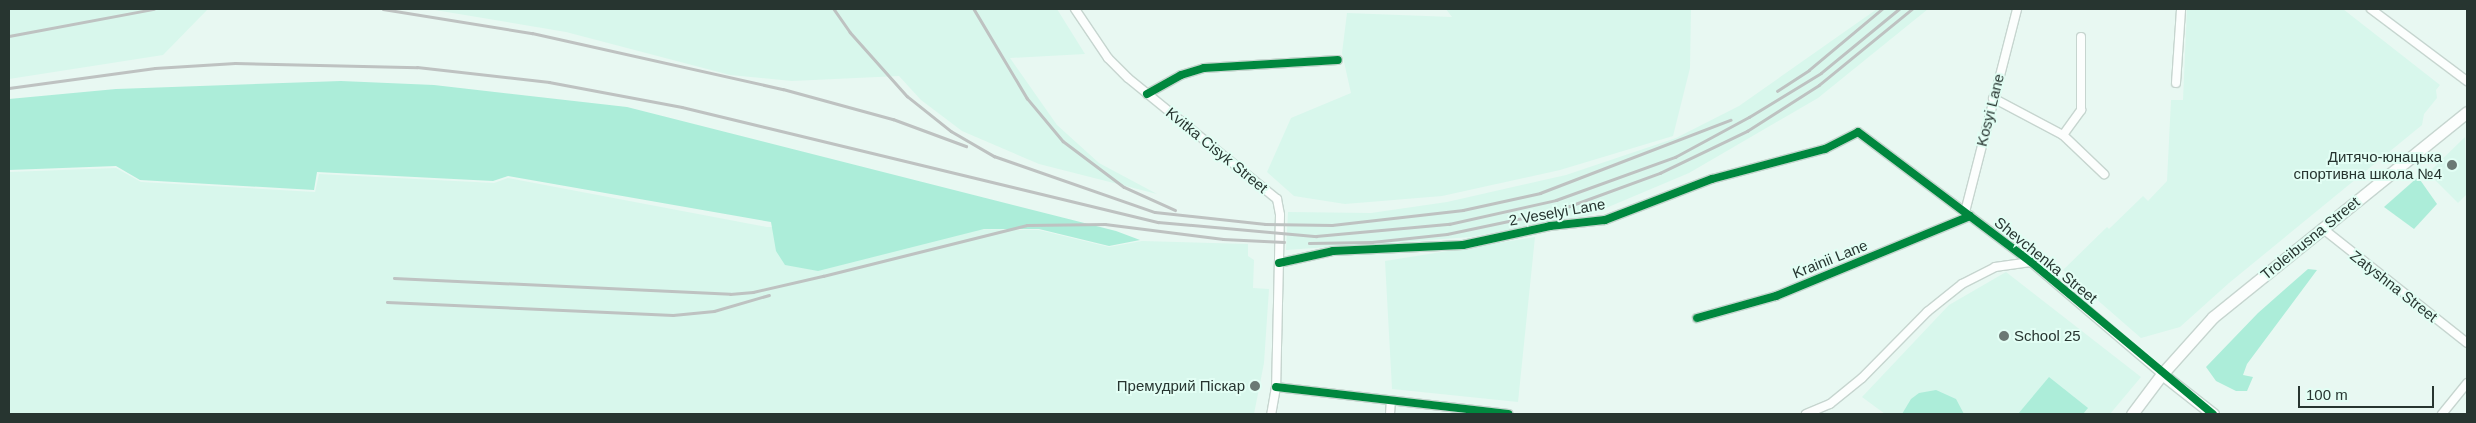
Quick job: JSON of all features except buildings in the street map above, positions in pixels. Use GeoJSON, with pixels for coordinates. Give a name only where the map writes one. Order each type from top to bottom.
{"type":"FeatureCollection","features":[{"type":"Feature","properties":{"kind":"main road","name":"Troleibusna Street"},"geometry":{"type":"LineString","coordinates":[[2132,414],[2162,374],[2213,317],[2467,112]]}},
{"type":"Feature","properties":{"kind":"main road","name":"Shevchenka Street"},"geometry":{"type":"LineString","coordinates":[[2162,374],[2213,414]]}},
{"type":"Feature","properties":{"kind":"street","name":"Kvitka Cisyk Street"},"geometry":{"type":"LineString","coordinates":[[1075,9],[1108,58],[1147,94],[1277,199],[1280,215],[1276,388],[1271,414]]}},
{"type":"Feature","properties":{"kind":"street","name":"Kosyi Lane"},"geometry":{"type":"LineString","coordinates":[[1967,214],[1993,98],[2017,9]]}},
{"type":"Feature","properties":{"kind":"street"},"geometry":{"type":"LineString","coordinates":[[2176,83],[2181,9]]}},
{"type":"Feature","properties":{"kind":"street"},"geometry":{"type":"LineString","coordinates":[[2371,9],[2467,81]]}},
{"type":"Feature","properties":{"kind":"street"},"geometry":{"type":"LineString","coordinates":[[2063,135],[2081,110],[2081,37]]}},
{"type":"Feature","properties":{"kind":"street"},"geometry":{"type":"LineString","coordinates":[[1147,94],[1182,75],[1204,68],[1338,60]]}},
{"type":"Feature","properties":{"kind":"street"},"geometry":{"type":"LineString","coordinates":[[1993,98],[2063,135],[2104,174]]}},
{"type":"Feature","properties":{"kind":"street","name":"2 Veselyi Lane"},"geometry":{"type":"LineString","coordinates":[[1279,263],[1290,263],[1333,251],[1463,245],[1550,226],[1605,220],[1712,179],[1825,149],[1858,132]]}},
{"type":"Feature","properties":{"kind":"street","name":"Shevchenka Street"},"geometry":{"type":"LineString","coordinates":[[1858,132],[2031,262],[2162,374]]}},
{"type":"Feature","properties":{"kind":"street","name":"Krainii Lane"},"geometry":{"type":"LineString","coordinates":[[1697,318],[1776,296],[1967,214]]}},
{"type":"Feature","properties":{"kind":"street","name":"Zatyshna Street"},"geometry":{"type":"LineString","coordinates":[[2322,228],[2467,343]]}},
{"type":"Feature","properties":{"kind":"street"},"geometry":{"type":"LineString","coordinates":[[1806,414],[1830,404],[1862,378],[1928,312],[1962,284],[1995,267],[2031,262]]}},
{"type":"Feature","properties":{"kind":"street"},"geometry":{"type":"LineString","coordinates":[[2442,414],[2467,383]]}},
{"type":"Feature","properties":{"kind":"street"},"geometry":{"type":"LineString","coordinates":[[1276,388],[1508,414]]}},
{"type":"Feature","properties":{"kind":"street"},"geometry":{"type":"LineString","coordinates":[[1390,414],[1392,401]]}},
{"type":"Feature","properties":{"kind":"shaded area"},"geometry":{"type":"Polygon","coordinates":[[[9,9],[208,9],[163,55],[9,79],[9,9]]]}},
{"type":"Feature","properties":{"kind":"shaded area"},"geometry":{"type":"Polygon","coordinates":[[[429,9],[1057,9],[1085,54],[1010,58],[1057,125],[1099,163],[1157,194],[1039,164],[962,131],[921,100],[899,76],[792,81],[730,75],[566,32],[429,9]]]}},
{"type":"Feature","properties":{"kind":"shaded area"},"geometry":{"type":"Polygon","coordinates":[[[1446,9],[1691,9],[1690,68],[1673,136],[1560,170],[1442,196],[1345,204],[1294,196],[1267,172],[1291,118],[1351,93],[1342,53],[1347,13],[1452,17],[1446,9]]]}},
{"type":"Feature","properties":{"kind":"shaded area"},"geometry":{"type":"Polygon","coordinates":[[[1877,9],[1928,9],[1818,98],[1689,173],[1587,216],[1471,237],[1286,250],[1288,212],[1371,213],[1447,202],[1566,175],[1676,138],[1739,106],[1877,9]]]}},
{"type":"Feature","properties":{"kind":"shaded area"},"geometry":{"type":"Polygon","coordinates":[[[2187,9],[2343,9],[2440,85],[2436,90],[2437,98],[2424,114],[2422,125],[2229,283],[2180,327],[2141,338],[2063,270],[2107,227],[2109,229],[2143,196],[2148,201],[2167,181],[2171,100],[2183,100],[2187,9]]]}},
{"type":"Feature","properties":{"kind":"shaded area","name":"Дитячо-юнацька спортивна школа №4"},"geometry":{"type":"Polygon","coordinates":[[[2465,137],[2467,194],[2458,203],[2428,173],[2465,137]]]}},
{"type":"Feature","properties":{"kind":"shaded area"},"geometry":{"type":"Polygon","coordinates":[[[116,168],[141,182],[315,192],[319,174],[494,183],[508,178],[767,227],[1039,230],[1109,247],[1142,241],[1248,244],[1248,256],[1254,260],[1253,288],[1269,289],[1264,363],[1254,414],[9,414],[9,172],[116,168]]]}},
{"type":"Feature","properties":{"kind":"shaded area"},"geometry":{"type":"Polygon","coordinates":[[[1535,237],[1518,402],[1392,389],[1385,261],[1535,237]]]}},
{"type":"Feature","properties":{"kind":"shaded area","name":"School 25"},"geometry":{"type":"Polygon","coordinates":[[[2006,272],[2141,377],[2110,414],[1885,414],[1862,397],[1949,305],[2006,272]]]}},
{"type":"Feature","properties":{"kind":"green space"},"geometry":{"type":"Polygon","coordinates":[[[341,81],[434,85],[627,107],[1116,231],[1140,240],[1109,246],[1039,229],[984,229],[818,271],[785,265],[776,251],[771,222],[508,176],[493,181],[317,172],[314,190],[140,180],[116,166],[9,170],[9,99],[116,89],[341,81]]]}},
{"type":"Feature","properties":{"kind":"green space"},"geometry":{"type":"Polygon","coordinates":[[[2418,177],[2437,204],[2414,229],[2384,207],[2418,177]]]}},
{"type":"Feature","properties":{"kind":"green space"},"geometry":{"type":"Polygon","coordinates":[[[2308,269],[2317,270],[2247,364],[2243,375],[2253,377],[2247,391],[2236,391],[2216,381],[2206,367],[2258,313],[2308,269]]]}},
{"type":"Feature","properties":{"kind":"green space"},"geometry":{"type":"Polygon","coordinates":[[[2049,377],[2088,408],[2083,414],[2018,414],[2049,377]]]}},
{"type":"Feature","properties":{"kind":"green space"},"geometry":{"type":"Polygon","coordinates":[[[1936,390],[1956,399],[1964,414],[1902,414],[1911,399],[1919,393],[1936,390]]]}},
{"type":"Feature","properties":{"kind":"railway"},"geometry":{"type":"LineString","coordinates":[[9,36],[153,9]]}},
{"type":"Feature","properties":{"kind":"railway"},"geometry":{"type":"LineString","coordinates":[[383,9],[532,33],[783,89],[893,119],[966,146]]}},
{"type":"Feature","properties":{"kind":"railway"},"geometry":{"type":"LineString","coordinates":[[834,9],[850,32],[907,96],[951,131],[994,156],[1155,212],[1265,224],[1332,225],[1463,210],[1540,193],[1730,120]]}},
{"type":"Feature","properties":{"kind":"railway"},"geometry":{"type":"LineString","coordinates":[[974,9],[1027,98],[1063,141],[1124,187],[1175,210]]}},
{"type":"Feature","properties":{"kind":"railway"},"geometry":{"type":"LineString","coordinates":[[1777,91],[1809,70],[1882,9]]}},
{"type":"Feature","properties":{"kind":"railway"},"geometry":{"type":"LineString","coordinates":[[9,88],[155,68],[235,63],[417,67],[549,82],[682,107],[1158,222],[1316,236],[1449,224],[1556,200],[1675,157],[1749,117],[1821,73],[1899,9]]}},
{"type":"Feature","properties":{"kind":"railway"},"geometry":{"type":"LineString","coordinates":[[1309,243],[1372,242],[1447,234],[1556,211],[1660,173],[1747,131],[1819,85],[1912,9]]}},
{"type":"Feature","properties":{"kind":"railway"},"geometry":{"type":"LineString","coordinates":[[394,278],[730,294],[753,292],[823,276],[1027,225],[1105,224],[1223,239],[1284,242]]}},
{"type":"Feature","properties":{"kind":"railway"},"geometry":{"type":"LineString","coordinates":[[387,302],[673,315],[714,311],[769,295]]}},
{"type":"Feature","properties":{"kind":"cycle path"},"geometry":{"type":"LineString","coordinates":[[1147,94],[1181,75],[1204,68],[1338,60]]}},
{"type":"Feature","properties":{"kind":"cycle path"},"geometry":{"type":"LineString","coordinates":[[1279,263],[1333,251],[1463,245],[1550,226],[1605,220],[1712,179],[1825,149],[1858,132],[2031,262],[2213,414]]}},
{"type":"Feature","properties":{"kind":"cycle path"},"geometry":{"type":"LineString","coordinates":[[1697,318],[1776,296],[1970,216]]}},
{"type":"Feature","properties":{"kind":"cycle path"},"geometry":{"type":"LineString","coordinates":[[1276,387],[1508,414]]}},
{"type":"Feature","properties":{"kind":"place","name":"Дитячо-юнацька спортивна школа №4"},"geometry":{"type":"Point","coordinates":[2452,165]}},
{"type":"Feature","properties":{"kind":"place","name":"School 25"},"geometry":{"type":"Point","coordinates":[2004,336]}},
{"type":"Feature","properties":{"kind":"place","name":"Премудрий Піскар"},"geometry":{"type":"Point","coordinates":[1255,386]}}]}
